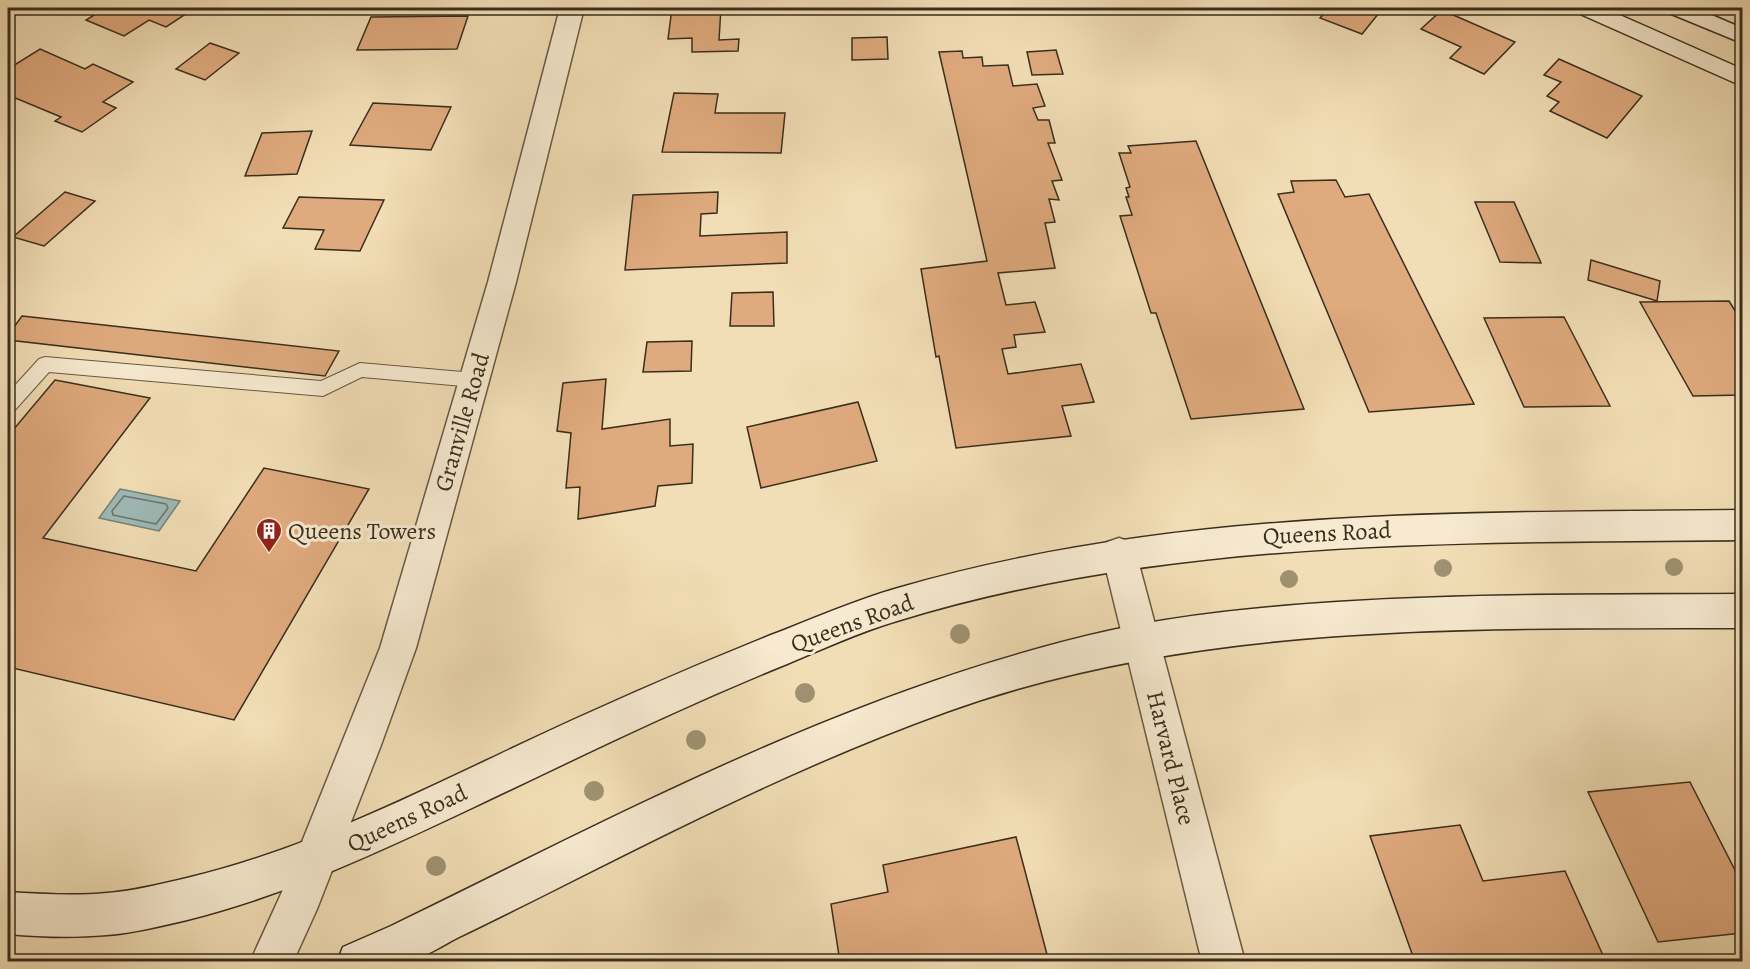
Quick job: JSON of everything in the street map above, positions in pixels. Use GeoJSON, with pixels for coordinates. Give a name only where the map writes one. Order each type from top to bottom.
{"type":"FeatureCollection","features":[{"type":"Feature","properties":{"kind":"main road","name":"Granville Road"},"geometry":{"type":"LineString","coordinates":[[271,962],[316,859],[398,648],[532,170],[572,8]]}},
{"type":"Feature","properties":{"kind":"main road"},"geometry":{"type":"LineString","coordinates":[[1586,8],[1743,78]]}},
{"type":"Feature","properties":{"kind":"main road"},"geometry":{"type":"LineString","coordinates":[[1677,8],[1743,36]]}},
{"type":"Feature","properties":{"kind":"main road","name":"Queens Road"},"geometry":{"type":"LineString","coordinates":[[8,913],[98,915],[129,911],[224,891],[316,859],[618,718],[743,664],[893,606],[1016,572],[1211,541],[1341,531],[1743,525]]}},
{"type":"Feature","properties":{"kind":"main road","name":"Harvard Place"},"geometry":{"type":"LineString","coordinates":[[1119,554],[1224,962]]}},
{"type":"Feature","properties":{"kind":"main road"},"geometry":{"type":"LineString","coordinates":[[358,962],[406,941],[724,784],[815,742],[897,710],[1032,666],[1141,642],[1277,624],[1423,615],[1743,611]]}},
{"type":"Feature","properties":{"kind":"lane"},"geometry":{"type":"LineString","coordinates":[[8,405],[45,364],[323,389],[360,370],[474,380]]}},
{"type":"Feature","properties":{"kind":"water"},"geometry":{"type":"Polygon","coordinates":[[[120,489],[180,501],[159,531],[99,518],[120,489]]]}},
{"type":"Feature","properties":{"kind":"building"},"geometry":{"type":"Polygon","coordinates":[[[105,8],[195,8],[166,27],[149,20],[124,36],[86,20],[105,8]]]}},
{"type":"Feature","properties":{"kind":"building"},"geometry":{"type":"Polygon","coordinates":[[[672,8],[721,8],[719,40],[739,39],[738,51],[692,52],[692,38],[668,39],[672,8]]]}},
{"type":"Feature","properties":{"kind":"building"},"geometry":{"type":"Polygon","coordinates":[[[1329,8],[1383,8],[1362,34],[1320,18],[1329,8]]]}},
{"type":"Feature","properties":{"kind":"building"},"geometry":{"type":"Polygon","coordinates":[[[1442,10],[1515,42],[1484,74],[1450,58],[1461,47],[1421,29],[1442,10]]]}},
{"type":"Feature","properties":{"kind":"building"},"geometry":{"type":"Polygon","coordinates":[[[468,16],[457,49],[357,50],[371,17],[468,16]]]}},
{"type":"Feature","properties":{"kind":"building"},"geometry":{"type":"Polygon","coordinates":[[[887,37],[888,59],[852,60],[852,38],[887,37]]]}},
{"type":"Feature","properties":{"kind":"building"},"geometry":{"type":"Polygon","coordinates":[[[210,43],[239,53],[205,80],[176,69],[210,43]]]}},
{"type":"Feature","properties":{"kind":"building"},"geometry":{"type":"Polygon","coordinates":[[[40,49],[85,69],[93,64],[133,82],[103,102],[116,108],[82,132],[55,121],[61,117],[8,95],[8,69],[40,49]]]}},
{"type":"Feature","properties":{"kind":"building"},"geometry":{"type":"Polygon","coordinates":[[[1056,50],[1063,74],[1032,75],[1027,52],[1056,50]]]}},
{"type":"Feature","properties":{"kind":"building"},"geometry":{"type":"Polygon","coordinates":[[[962,51],[963,58],[982,57],[983,66],[1008,65],[1013,86],[1037,84],[1045,106],[1033,108],[1038,120],[1049,120],[1055,143],[1048,143],[1062,180],[1052,181],[1059,200],[1049,199],[1055,222],[1045,223],[1055,268],[998,273],[1006,305],[1035,302],[1045,332],[1014,335],[1016,347],[1002,349],[1008,374],[1081,364],[1094,402],[1062,406],[1071,436],[956,448],[939,356],[936,357],[921,269],[987,261],[939,52],[962,51]]]}},
{"type":"Feature","properties":{"kind":"building"},"geometry":{"type":"Polygon","coordinates":[[[1559,59],[1642,96],[1607,138],[1550,111],[1559,102],[1547,96],[1561,82],[1544,75],[1559,59]]]}},
{"type":"Feature","properties":{"kind":"building"},"geometry":{"type":"Polygon","coordinates":[[[674,93],[718,94],[715,113],[785,113],[781,153],[662,152],[674,93]]]}},
{"type":"Feature","properties":{"kind":"building"},"geometry":{"type":"Polygon","coordinates":[[[373,103],[451,107],[431,150],[350,145],[373,103]]]}},
{"type":"Feature","properties":{"kind":"building"},"geometry":{"type":"Polygon","coordinates":[[[312,131],[297,174],[245,176],[262,133],[312,131]]]}},
{"type":"Feature","properties":{"kind":"building"},"geometry":{"type":"Polygon","coordinates":[[[1196,141],[1304,409],[1191,419],[1156,313],[1151,313],[1120,216],[1132,215],[1126,197],[1129,197],[1126,188],[1130,187],[1119,153],[1131,153],[1128,146],[1196,141]]]}},
{"type":"Feature","properties":{"kind":"building"},"geometry":{"type":"Polygon","coordinates":[[[1336,180],[1345,197],[1369,194],[1474,404],[1369,412],[1278,194],[1294,192],[1291,181],[1336,180]]]}},
{"type":"Feature","properties":{"kind":"building"},"geometry":{"type":"Polygon","coordinates":[[[65,192],[95,201],[44,246],[13,237],[65,192]]]}},
{"type":"Feature","properties":{"kind":"building"},"geometry":{"type":"Polygon","coordinates":[[[718,192],[717,213],[701,214],[700,236],[787,232],[787,263],[625,270],[633,195],[718,192]]]}},
{"type":"Feature","properties":{"kind":"building"},"geometry":{"type":"Polygon","coordinates":[[[299,197],[384,200],[360,251],[315,249],[324,230],[283,228],[299,197]]]}},
{"type":"Feature","properties":{"kind":"building"},"geometry":{"type":"Polygon","coordinates":[[[1475,202],[1514,202],[1541,263],[1500,262],[1475,202]]]}},
{"type":"Feature","properties":{"kind":"building"},"geometry":{"type":"Polygon","coordinates":[[[1591,260],[1660,281],[1657,301],[1588,280],[1591,260]]]}},
{"type":"Feature","properties":{"kind":"building"},"geometry":{"type":"Polygon","coordinates":[[[773,292],[774,326],[730,326],[732,293],[773,292]]]}},
{"type":"Feature","properties":{"kind":"building"},"geometry":{"type":"Polygon","coordinates":[[[1729,301],[1742,322],[1742,395],[1693,396],[1640,302],[1729,301]]]}},
{"type":"Feature","properties":{"kind":"building"},"geometry":{"type":"Polygon","coordinates":[[[22,316],[339,351],[325,376],[8,340],[8,335],[22,316]]]}},
{"type":"Feature","properties":{"kind":"building"},"geometry":{"type":"Polygon","coordinates":[[[1564,317],[1610,406],[1524,407],[1484,318],[1564,317]]]}},
{"type":"Feature","properties":{"kind":"building"},"geometry":{"type":"Polygon","coordinates":[[[692,341],[691,371],[643,372],[647,342],[692,341]]]}},
{"type":"Feature","properties":{"kind":"building"},"geometry":{"type":"Polygon","coordinates":[[[606,379],[602,429],[670,419],[670,446],[693,444],[692,483],[658,486],[655,506],[578,519],[580,487],[566,488],[571,433],[557,431],[563,383],[606,379]]]}},
{"type":"Feature","properties":{"kind":"building","name":"Queens Towers"},"geometry":{"type":"Polygon","coordinates":[[[55,380],[150,398],[43,538],[196,571],[264,468],[369,489],[234,720],[8,667],[8,436],[55,380]]]}},
{"type":"Feature","properties":{"kind":"building"},"geometry":{"type":"Polygon","coordinates":[[[858,402],[877,461],[761,488],[747,427],[858,402]]]}},
{"type":"Feature","properties":{"kind":"building"},"geometry":{"type":"Polygon","coordinates":[[[1690,782],[1742,884],[1742,933],[1658,942],[1588,792],[1690,782]]]}},
{"type":"Feature","properties":{"kind":"building"},"geometry":{"type":"Polygon","coordinates":[[[1460,825],[1483,881],[1565,871],[1606,962],[1415,962],[1370,836],[1460,825]]]}},
{"type":"Feature","properties":{"kind":"building"},"geometry":{"type":"Polygon","coordinates":[[[1016,837],[1049,962],[900,962],[899,956],[876,962],[840,962],[831,904],[888,892],[883,865],[1016,837]]]}},
{"type":"Feature","properties":{"kind":"place","name":"Queens Towers"},"geometry":{"type":"Point","coordinates":[269,554]}}]}
